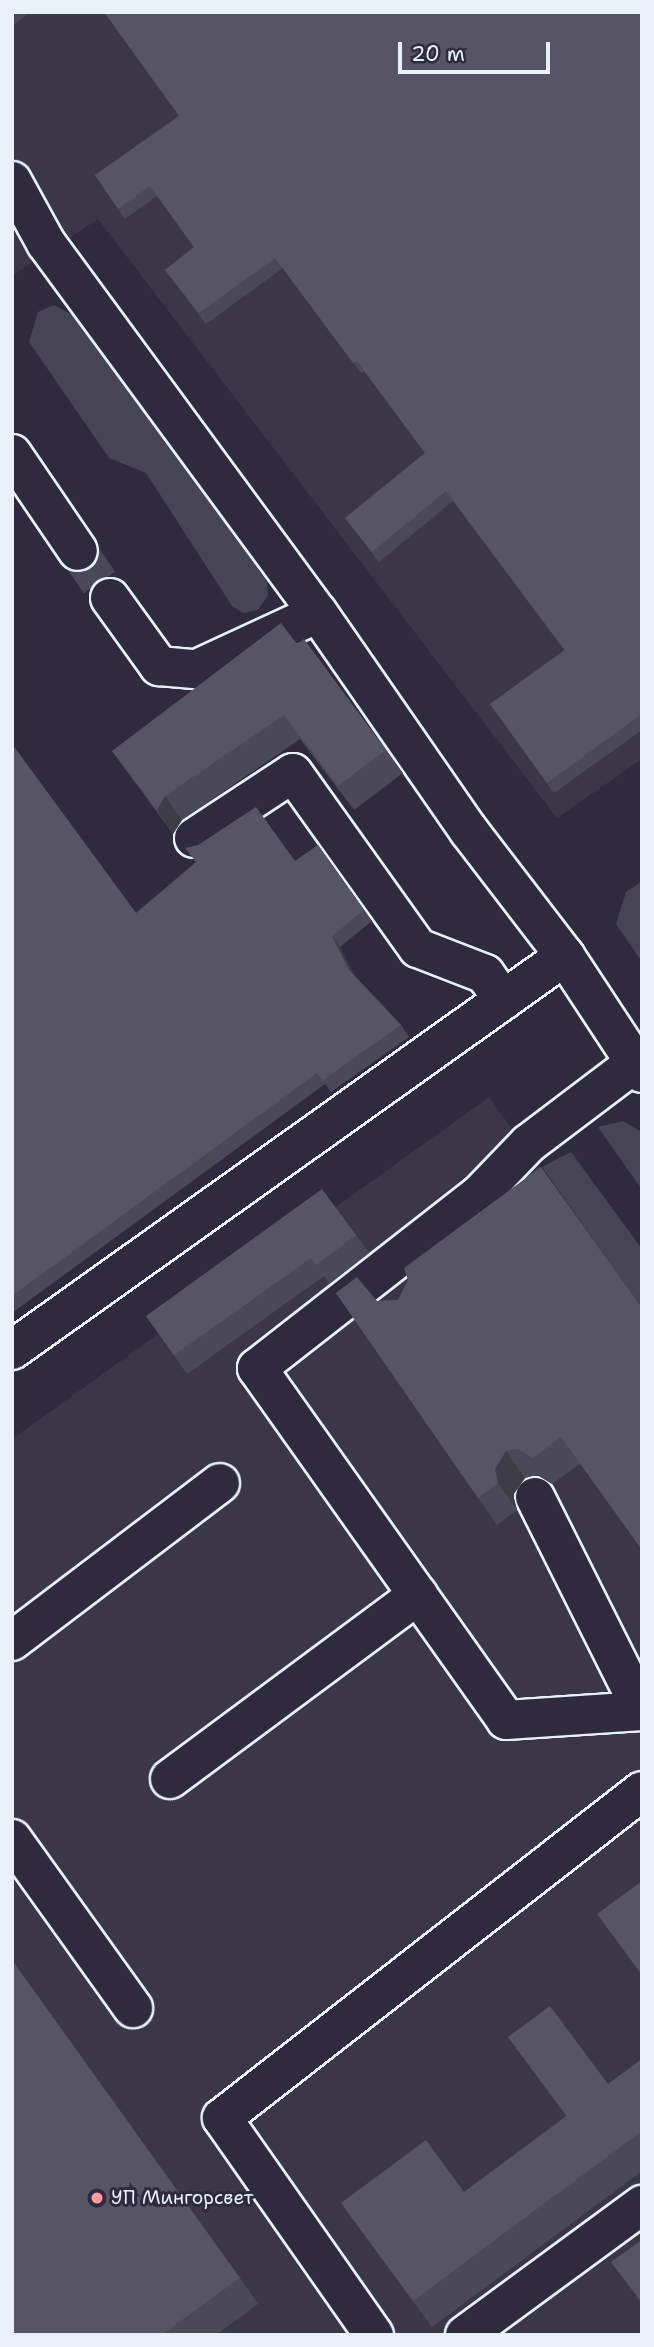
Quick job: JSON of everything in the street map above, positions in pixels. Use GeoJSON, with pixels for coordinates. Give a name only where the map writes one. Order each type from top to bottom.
{"type":"FeatureCollection","features":[{"type":"Feature","properties":{"kind":"lane"},"geometry":{"type":"LineString","coordinates":[[12,181],[46,243],[318,613],[469,831],[565,956],[638,1068],[528,1144],[389,1286],[257,1368],[506,1720],[642,1711],[535,1497]]}},
{"type":"Feature","properties":{"kind":"lane"},"geometry":{"type":"LineString","coordinates":[[12,454],[78,551]]}},
{"type":"Feature","properties":{"kind":"lane"},"geometry":{"type":"LineString","coordinates":[[110,598],[159,666],[197,669],[318,613]]}},
{"type":"Feature","properties":{"kind":"lane"},"geometry":{"type":"LineString","coordinates":[[194,838],[293,772],[418,948],[485,974],[503,1000]]}},
{"type":"Feature","properties":{"kind":"lane"},"geometry":{"type":"LineString","coordinates":[[12,1350],[565,956]]}},
{"type":"Feature","properties":{"kind":"lane"},"geometry":{"type":"LineString","coordinates":[[12,1641],[220,1483]]}},
{"type":"Feature","properties":{"kind":"lane"},"geometry":{"type":"LineString","coordinates":[[170,1779],[418,1595]]}},
{"type":"Feature","properties":{"kind":"lane"},"geometry":{"type":"LineString","coordinates":[[374,2335],[222,2118],[642,1791]]}},
{"type":"Feature","properties":{"kind":"lane"},"geometry":{"type":"LineString","coordinates":[[12,1839],[133,2008]]}},
{"type":"Feature","properties":{"kind":"lane"},"geometry":{"type":"LineString","coordinates":[[465,2335],[642,2205]]}},
{"type":"Feature","properties":{"kind":"shaded area"},"geometry":{"type":"Polygon","coordinates":[[[12,12],[642,12],[642,759],[557,818],[98,219],[12,276],[12,12]]]}},
{"type":"Feature","properties":{"kind":"shaded area"},"geometry":{"type":"Polygon","coordinates":[[[54,305],[82,320],[267,582],[268,595],[258,610],[243,613],[232,606],[146,473],[109,458],[29,342],[38,312],[54,305]]]}},
{"type":"Feature","properties":{"kind":"shaded area"},"geometry":{"type":"Polygon","coordinates":[[[642,881],[642,962],[616,924],[626,892],[642,881]]]}},
{"type":"Feature","properties":{"kind":"shaded area"},"geometry":{"type":"Polygon","coordinates":[[[489,1097],[642,1309],[642,2335],[12,2335],[12,1439],[489,1097]]]}},
{"type":"Feature","properties":{"kind":"shaded area"},"geometry":{"type":"Polygon","coordinates":[[[623,1121],[642,1132],[642,1190],[598,1127],[623,1121]]]}},
{"type":"Feature","properties":{"kind":"shaded area"},"geometry":{"type":"Polygon","coordinates":[[[571,1152],[642,1249],[642,1309],[542,1167],[571,1152]]]}},
{"type":"Feature","properties":{"kind":"building"},"geometry":{"type":"Polygon","coordinates":[[[104,12],[642,12],[642,714],[547,783],[490,704],[565,650],[446,491],[372,552],[345,518],[425,453],[357,361],[353,363],[275,258],[199,313],[165,270],[194,247],[150,186],[118,209],[95,175],[179,116],[104,12]]]}},
{"type":"Feature","properties":{"kind":"building"},"geometry":{"type":"Polygon","coordinates":[[[281,623],[297,644],[304,639],[386,750],[338,786],[284,715],[165,796],[157,810],[112,751],[281,623]]]}},
{"type":"Feature","properties":{"kind":"building"},"geometry":{"type":"Polygon","coordinates":[[[12,744],[136,913],[196,862],[185,848],[198,845],[256,807],[295,861],[318,845],[364,910],[332,936],[349,970],[401,1025],[323,1080],[317,1073],[12,1296],[12,744]]]}},
{"type":"Feature","properties":{"kind":"building"},"geometry":{"type":"Polygon","coordinates":[[[541,1167],[642,1308],[642,1550],[561,1437],[533,1458],[518,1449],[506,1451],[495,1469],[498,1483],[478,1498],[336,1293],[357,1277],[377,1301],[398,1300],[408,1280],[404,1268],[541,1167]]]}},
{"type":"Feature","properties":{"kind":"building"},"geometry":{"type":"Polygon","coordinates":[[[322,1189],[356,1235],[316,1265],[311,1258],[174,1355],[146,1316],[322,1189]]]}},
{"type":"Feature","properties":{"kind":"building"},"geometry":{"type":"Polygon","coordinates":[[[642,1881],[642,1975],[597,1914],[642,1881]]]}},
{"type":"Feature","properties":{"kind":"building","name":"УП Мингорсвет"},"geometry":{"type":"Polygon","coordinates":[[[12,1960],[240,2278],[161,2335],[12,2335],[12,1960]]]}},
{"type":"Feature","properties":{"kind":"building"},"geometry":{"type":"Polygon","coordinates":[[[550,2006],[608,2084],[642,2059],[642,2131],[413,2301],[341,2203],[426,2140],[464,2192],[567,2116],[508,2037],[550,2006]]]}},
{"type":"Feature","properties":{"kind":"building"},"geometry":{"type":"Polygon","coordinates":[[[642,2240],[642,2302],[611,2262],[642,2240]]]}},
{"type":"Feature","properties":{"kind":"tunnel"},"geometry":{"type":"LineString","coordinates":[[78,551],[110,598]]}},
{"type":"Feature","properties":{"kind":"place","name":"УП Мингорсвет"},"geometry":{"type":"Point","coordinates":[97,2198]}}]}
